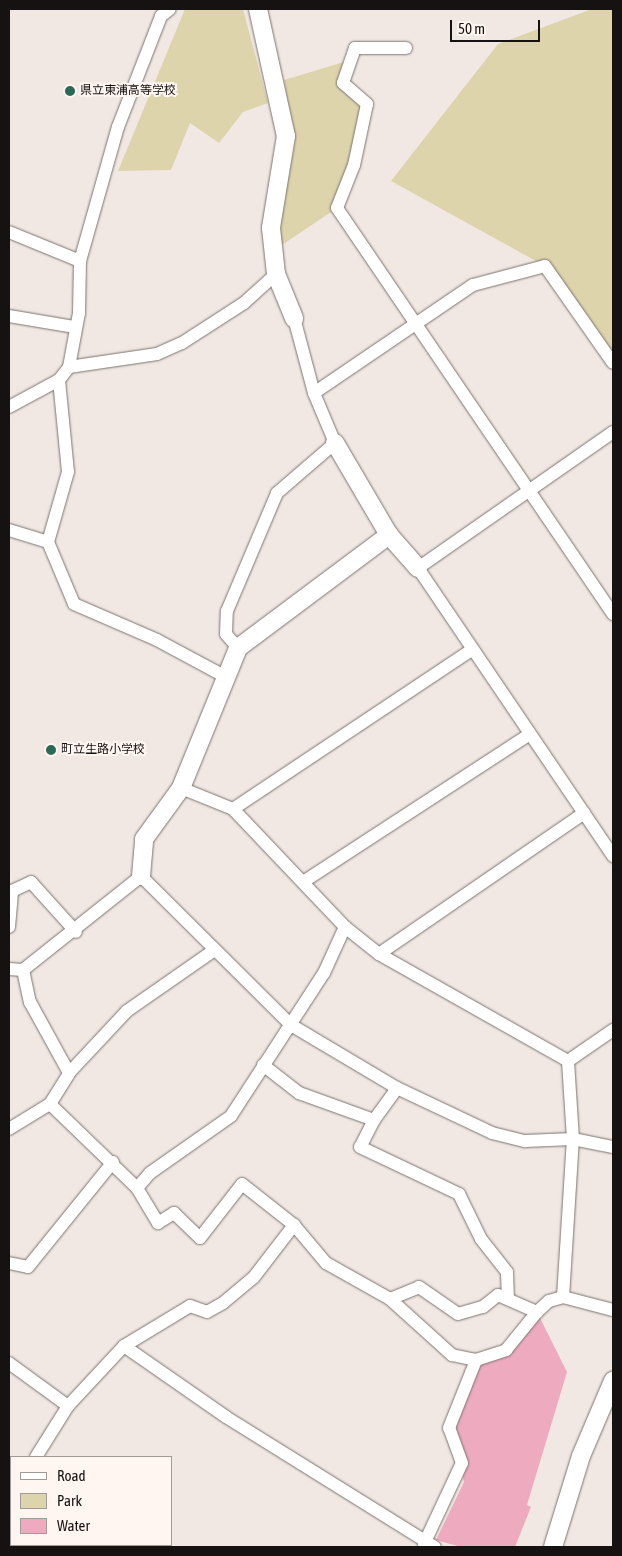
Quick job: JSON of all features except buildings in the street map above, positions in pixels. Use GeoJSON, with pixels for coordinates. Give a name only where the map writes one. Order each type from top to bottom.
{"type":"FeatureCollection","features":[{"type":"Feature","properties":{"kind":"street"},"geometry":{"type":"LineString","coordinates":[[9,407],[59,380],[69,367],[75,327],[80,261],[118,127],[161,16],[170,9]]}},
{"type":"Feature","properties":{"kind":"street"},"geometry":{"type":"LineString","coordinates":[[258,9],[286,136],[271,228],[276,274],[294,318],[314,393],[335,443],[389,535],[418,568],[613,856]]}},
{"type":"Feature","properties":{"kind":"street"},"geometry":{"type":"LineString","coordinates":[[406,48],[355,48],[343,83],[367,104],[354,165],[337,208],[416,326],[531,489],[613,614]]}},
{"type":"Feature","properties":{"kind":"street"},"geometry":{"type":"LineString","coordinates":[[9,232],[80,261]]}},
{"type":"Feature","properties":{"kind":"street"},"geometry":{"type":"LineString","coordinates":[[314,393],[416,326],[473,285],[545,266],[613,363]]}},
{"type":"Feature","properties":{"kind":"street"},"geometry":{"type":"LineString","coordinates":[[69,367],[157,354],[182,344],[244,303],[276,274]]}},
{"type":"Feature","properties":{"kind":"street"},"geometry":{"type":"LineString","coordinates":[[9,316],[75,327]]}},
{"type":"Feature","properties":{"kind":"street"},"geometry":{"type":"LineString","coordinates":[[59,380],[68,472],[48,542],[74,604],[157,640],[226,677]]}},
{"type":"Feature","properties":{"kind":"street"},"geometry":{"type":"LineString","coordinates":[[418,568],[613,432]]}},
{"type":"Feature","properties":{"kind":"street"},"geometry":{"type":"LineString","coordinates":[[238,648],[226,634],[227,611],[277,493],[335,443]]}},
{"type":"Feature","properties":{"kind":"street"},"geometry":{"type":"LineString","coordinates":[[9,530],[48,542]]}},
{"type":"Feature","properties":{"kind":"street"},"geometry":{"type":"LineString","coordinates":[[9,970],[24,970],[76,932],[141,876],[144,839],[180,788],[238,648],[389,535]]}},
{"type":"Feature","properties":{"kind":"street"},"geometry":{"type":"LineString","coordinates":[[233,809],[473,649]]}},
{"type":"Feature","properties":{"kind":"street"},"geometry":{"type":"LineString","coordinates":[[303,882],[530,734]]}},
{"type":"Feature","properties":{"kind":"street"},"geometry":{"type":"LineString","coordinates":[[180,788],[233,809],[345,926],[379,954],[568,1061]]}},
{"type":"Feature","properties":{"kind":"street"},"geometry":{"type":"LineString","coordinates":[[379,954],[584,813]]}},
{"type":"Feature","properties":{"kind":"street"},"geometry":{"type":"LineString","coordinates":[[141,876],[213,951],[291,1025],[397,1088],[492,1133],[525,1141],[573,1139],[613,1147]]}},
{"type":"Feature","properties":{"kind":"street"},"geometry":{"type":"LineString","coordinates":[[9,927],[12,891],[31,882],[76,932]]}},
{"type":"Feature","properties":{"kind":"street"},"geometry":{"type":"LineString","coordinates":[[137,1188],[150,1173],[176,1159],[231,1116],[324,973],[345,926]]}},
{"type":"Feature","properties":{"kind":"street"},"geometry":{"type":"LineString","coordinates":[[9,1129],[50,1104],[70,1073],[127,1011],[213,951]]}},
{"type":"Feature","properties":{"kind":"street"},"geometry":{"type":"LineString","coordinates":[[24,970],[30,1002],[70,1073]]}},
{"type":"Feature","properties":{"kind":"street"},"geometry":{"type":"LineString","coordinates":[[568,1061],[613,1030]]}},
{"type":"Feature","properties":{"kind":"street"},"geometry":{"type":"LineString","coordinates":[[563,1297],[573,1139],[568,1061]]}},
{"type":"Feature","properties":{"kind":"street"},"geometry":{"type":"LineString","coordinates":[[263,1065],[299,1092],[374,1120]]}},
{"type":"Feature","properties":{"kind":"street"},"geometry":{"type":"LineString","coordinates":[[397,1088],[374,1120],[360,1147],[459,1194],[481,1239],[507,1272],[508,1296]]}},
{"type":"Feature","properties":{"kind":"street"},"geometry":{"type":"LineString","coordinates":[[50,1104],[113,1162],[137,1188],[158,1223],[174,1213],[200,1238],[242,1184],[294,1225],[326,1263],[390,1299],[452,1355],[476,1360],[506,1350],[536,1312],[549,1301],[563,1297],[613,1310]]}},
{"type":"Feature","properties":{"kind":"street"},"geometry":{"type":"LineString","coordinates":[[9,1263],[28,1267],[113,1162]]}},
{"type":"Feature","properties":{"kind":"street"},"geometry":{"type":"LineString","coordinates":[[37,1456],[68,1406],[124,1346],[190,1306],[208,1312],[223,1303],[254,1277],[294,1225]]}},
{"type":"Feature","properties":{"kind":"street"},"geometry":{"type":"LineString","coordinates":[[390,1299],[419,1287],[444,1308],[467,1314],[498,1295],[508,1296],[536,1312]]}},
{"type":"Feature","properties":{"kind":"street"},"geometry":{"type":"LineString","coordinates":[[124,1346],[430,1545],[462,1463],[449,1428],[476,1360]]}},
{"type":"Feature","properties":{"kind":"street"},"geometry":{"type":"LineString","coordinates":[[9,1363],[68,1406]]}},
{"type":"Feature","properties":{"kind":"street"},"geometry":{"type":"LineString","coordinates":[[553,1547],[581,1456],[613,1381]]}},
{"type":"Feature","properties":{"kind":"green space"},"geometry":{"type":"Polygon","coordinates":[[[185,9],[243,9],[268,103],[243,112],[219,143],[190,123],[171,170],[118,171],[185,9]]]}},
{"type":"Feature","properties":{"kind":"green space"},"geometry":{"type":"Polygon","coordinates":[[[592,9],[613,9],[613,363],[545,266],[391,181],[498,44],[592,9]]]}},
{"type":"Feature","properties":{"kind":"green space"},"geometry":{"type":"Polygon","coordinates":[[[344,62],[343,83],[367,104],[337,208],[279,247],[283,190],[295,141],[284,80],[344,62]]]}},
{"type":"Feature","properties":{"kind":"water"},"geometry":{"type":"Polygon","coordinates":[[[537,1312],[567,1372],[527,1505],[531,1507],[515,1547],[461,1547],[436,1540],[464,1482],[449,1428],[476,1360],[490,1358],[537,1312]]]}},
{"type":"Feature","properties":{"kind":"place","name":"県立東浦高等学校"},"geometry":{"type":"Point","coordinates":[70,91]}},
{"type":"Feature","properties":{"kind":"place","name":"町立生路小学校"},"geometry":{"type":"Point","coordinates":[51,750]}}]}
